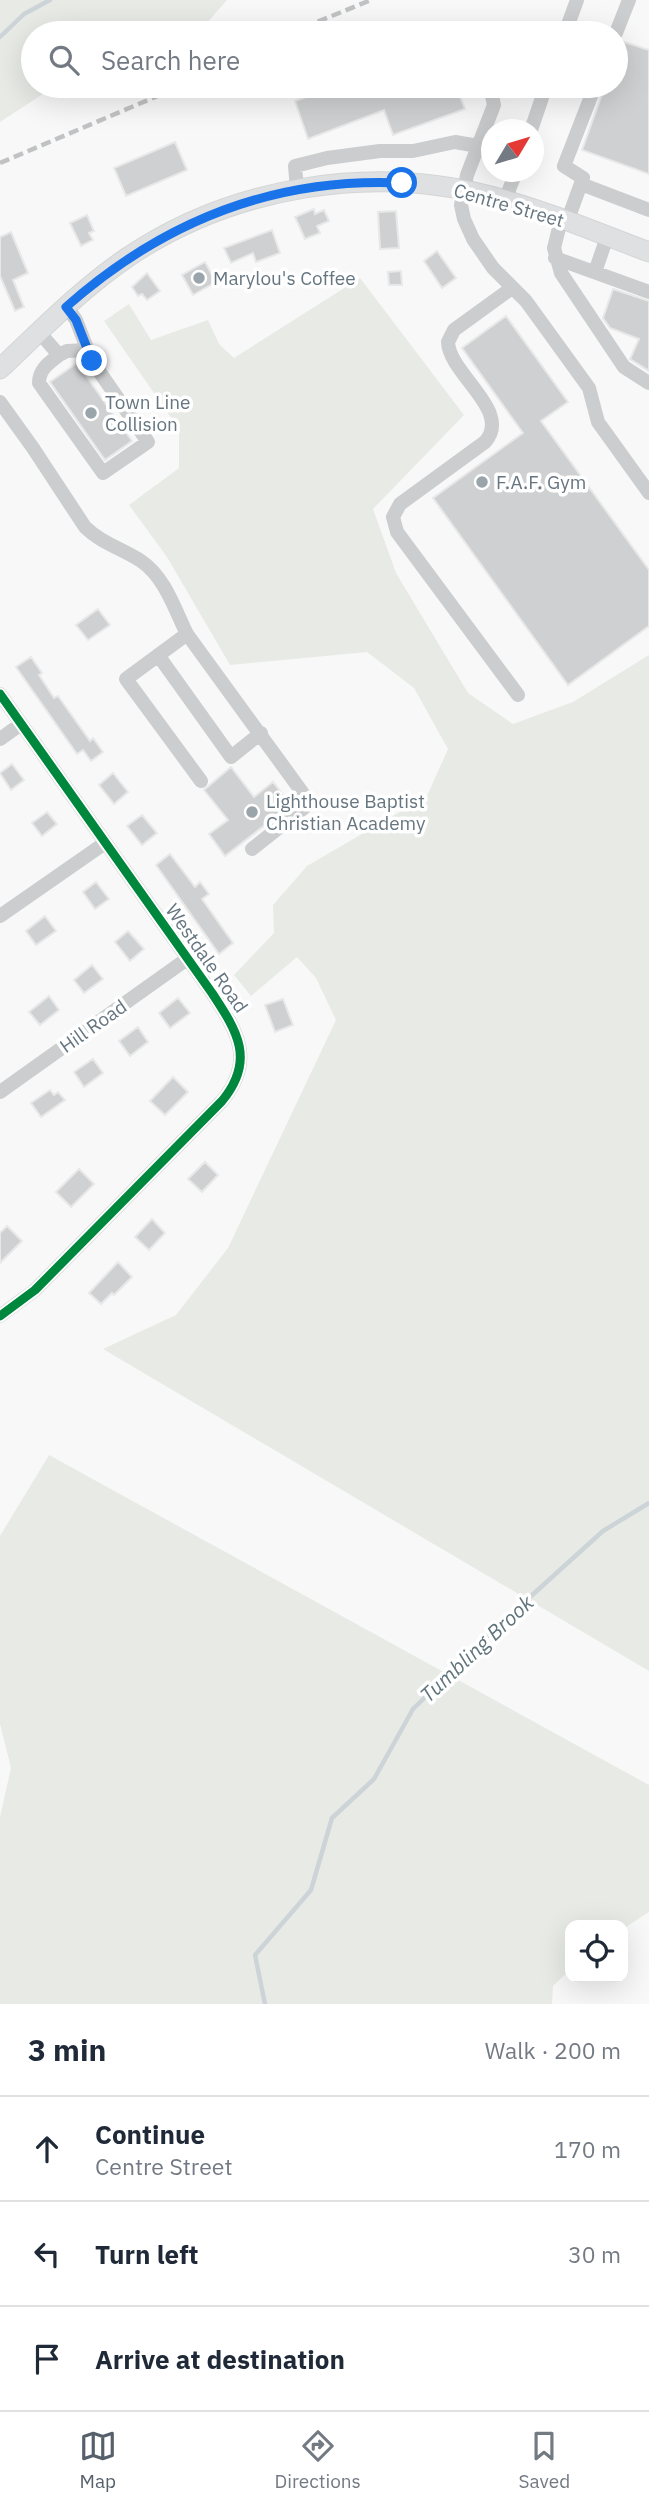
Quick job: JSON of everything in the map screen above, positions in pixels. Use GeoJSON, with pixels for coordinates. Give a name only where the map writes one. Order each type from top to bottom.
{"type":"FeatureCollection","features":[{"type":"Feature","properties":{"kind":"main road","name":"Centre Street"},"geometry":{"type":"LineString","coordinates":[[0,369],[66,307],[113,268],[172,232],[235,205],[297,189],[331,184],[383,182],[464,190],[505,200],[649,252]]}},
{"type":"Feature","properties":{"kind":"street"},"geometry":{"type":"LineString","coordinates":[[569,21],[577,0]]}},
{"type":"Feature","properties":{"kind":"street"},"geometry":{"type":"LineString","coordinates":[[621,21],[629,0]]}},
{"type":"Feature","properties":{"kind":"street"},"geometry":{"type":"LineString","coordinates":[[493,98],[494,105],[470,166],[462,212],[473,239],[493,268],[526,301],[589,388],[598,422],[649,493]]}},
{"type":"Feature","properties":{"kind":"street"},"geometry":{"type":"LineString","coordinates":[[535,119],[543,98]]}},
{"type":"Feature","properties":{"kind":"street"},"geometry":{"type":"LineString","coordinates":[[590,98],[564,166],[583,178],[555,238],[555,258],[570,287],[624,367],[649,383]]}},
{"type":"Feature","properties":{"kind":"street"},"geometry":{"type":"LineString","coordinates":[[297,189],[295,166],[327,158],[413,150],[455,142],[478,146]]}},
{"type":"Feature","properties":{"kind":"street"},"geometry":{"type":"LineString","coordinates":[[505,200],[512,182]]}},
{"type":"Feature","properties":{"kind":"street"},"geometry":{"type":"LineString","coordinates":[[581,184],[649,210]]}},
{"type":"Feature","properties":{"kind":"street"},"geometry":{"type":"LineString","coordinates":[[595,272],[607,237]]}},
{"type":"Feature","properties":{"kind":"street"},"geometry":{"type":"LineString","coordinates":[[555,258],[649,292]]}},
{"type":"Feature","properties":{"kind":"street"},"geometry":{"type":"LineString","coordinates":[[512,288],[454,330],[448,342],[451,355],[491,414],[491,434],[485,442],[401,504],[393,517],[397,531],[518,695]]}},
{"type":"Feature","properties":{"kind":"street"},"geometry":{"type":"LineString","coordinates":[[66,307],[76,320],[92,361],[148,442],[103,473],[40,383],[39,377],[46,365],[59,355],[67,351],[87,349]]}},
{"type":"Feature","properties":{"kind":"street"},"geometry":{"type":"LineString","coordinates":[[39,332],[59,355]]}},
{"type":"Feature","properties":{"kind":"street"},"geometry":{"type":"LineString","coordinates":[[0,402],[85,527],[97,538],[140,560],[152,571],[177,608],[187,634],[310,803],[252,849]]}},
{"type":"Feature","properties":{"kind":"street"},"geometry":{"type":"LineString","coordinates":[[187,634],[126,679],[201,781]]}},
{"type":"Feature","properties":{"kind":"street"},"geometry":{"type":"LineString","coordinates":[[158,655],[231,757],[261,733]]}},
{"type":"Feature","properties":{"kind":"street","name":"Westdale Road"},"geometry":{"type":"LineString","coordinates":[[0,694],[224,1012],[239,1039],[240,1063],[231,1088],[217,1106],[34,1290],[0,1316]]}},
{"type":"Feature","properties":{"kind":"street"},"geometry":{"type":"LineString","coordinates":[[0,739],[21,724]]}},
{"type":"Feature","properties":{"kind":"street"},"geometry":{"type":"LineString","coordinates":[[0,916],[105,842]]}},
{"type":"Feature","properties":{"kind":"street","name":"Hill Road"},"geometry":{"type":"LineString","coordinates":[[0,1092],[187,960]]}},
{"type":"Feature","properties":{"kind":"shaded area"},"geometry":{"type":"Polygon","coordinates":[[[0,0],[227,0],[209,21],[21,21],[21,98],[37,98],[0,122],[0,0]]]}},
{"type":"Feature","properties":{"kind":"shaded area"},"geometry":{"type":"Polygon","coordinates":[[[360,278],[464,415],[373,509],[396,573],[468,693],[513,724],[573,702],[649,655],[649,1671],[103,1349],[176,1315],[228,1248],[336,1020],[316,978],[297,957],[251,996],[234,975],[274,933],[273,905],[307,866],[427,796],[448,749],[414,688],[367,652],[230,665],[167,557],[129,505],[179,468],[179,429],[104,321],[129,304],[151,340],[208,320],[219,344],[234,358],[360,278]]]}},
{"type":"Feature","properties":{"kind":"shaded area"},"geometry":{"type":"Polygon","coordinates":[[[49,1455],[649,1785],[649,1912],[628,1926],[628,1920],[565,1920],[565,1975],[553,1986],[552,2004],[0,2004],[0,1817],[11,1768],[0,1724],[0,1536],[49,1455]]]}},
{"type":"Feature","properties":{"kind":"building"},"geometry":{"type":"Polygon","coordinates":[[[628,43],[649,50],[649,174],[582,150],[601,98],[628,98],[628,43]]]}},
{"type":"Feature","properties":{"kind":"building"},"geometry":{"type":"Polygon","coordinates":[[[303,98],[461,98],[465,109],[393,135],[384,110],[308,139],[295,101],[303,98]]]}},
{"type":"Feature","properties":{"kind":"building"},"geometry":{"type":"Polygon","coordinates":[[[175,142],[187,170],[126,196],[114,168],[175,142]]]}},
{"type":"Feature","properties":{"kind":"building"},"geometry":{"type":"Polygon","coordinates":[[[314,209],[315,214],[324,210],[329,221],[317,226],[320,233],[305,239],[295,217],[314,209]]]}},
{"type":"Feature","properties":{"kind":"building"},"geometry":{"type":"Polygon","coordinates":[[[396,211],[399,248],[380,249],[378,212],[396,211]]]}},
{"type":"Feature","properties":{"kind":"building"},"geometry":{"type":"Polygon","coordinates":[[[87,215],[94,231],[89,233],[93,240],[81,246],[70,223],[87,215]]]}},
{"type":"Feature","properties":{"kind":"building"},"geometry":{"type":"Polygon","coordinates":[[[272,230],[280,253],[256,262],[253,253],[231,263],[224,248],[272,230]]]}},
{"type":"Feature","properties":{"kind":"building"},"geometry":{"type":"Polygon","coordinates":[[[11,232],[28,273],[13,280],[24,307],[15,311],[0,276],[0,237],[11,232]]]}},
{"type":"Feature","properties":{"kind":"building"},"geometry":{"type":"Polygon","coordinates":[[[437,251],[456,278],[442,288],[424,261],[437,251]]]}},
{"type":"Feature","properties":{"kind":"building","name":"Marylou's Coffee"},"geometry":{"type":"Polygon","coordinates":[[[205,262],[216,282],[193,295],[182,275],[205,262]]]}},
{"type":"Feature","properties":{"kind":"building"},"geometry":{"type":"Polygon","coordinates":[[[401,271],[402,285],[389,285],[388,272],[401,271]]]}},
{"type":"Feature","properties":{"kind":"building"},"geometry":{"type":"Polygon","coordinates":[[[147,273],[160,291],[147,300],[142,294],[138,296],[132,287],[147,273]]]}},
{"type":"Feature","properties":{"kind":"building"},"geometry":{"type":"Polygon","coordinates":[[[613,289],[649,301],[649,371],[630,359],[639,339],[610,328],[603,318],[613,289]]]}},
{"type":"Feature","properties":{"kind":"building"},"geometry":{"type":"Polygon","coordinates":[[[506,316],[568,402],[541,421],[649,570],[649,626],[568,685],[433,498],[523,433],[462,348],[506,316]]]}},
{"type":"Feature","properties":{"kind":"building","name":"Town Line Collision"},"geometry":{"type":"Polygon","coordinates":[[[77,363],[132,441],[105,460],[50,382],[77,363]]]}},
{"type":"Feature","properties":{"kind":"building"},"geometry":{"type":"Polygon","coordinates":[[[98,609],[110,625],[88,640],[76,625],[98,609]]]}},
{"type":"Feature","properties":{"kind":"building"},"geometry":{"type":"Polygon","coordinates":[[[31,657],[54,698],[58,696],[90,741],[93,738],[103,752],[91,761],[83,750],[77,754],[16,667],[31,657]]]}},
{"type":"Feature","properties":{"kind":"building"},"geometry":{"type":"Polygon","coordinates":[[[12,764],[24,780],[11,790],[0,773],[12,764]]]}},
{"type":"Feature","properties":{"kind":"building","name":"Lighthouse Baptist Christian Academy"},"geometry":{"type":"Polygon","coordinates":[[[231,767],[254,797],[273,782],[291,805],[225,856],[209,834],[228,820],[204,790],[231,767]]]}},
{"type":"Feature","properties":{"kind":"building"},"geometry":{"type":"Polygon","coordinates":[[[113,773],[128,792],[114,804],[99,785],[113,773]]]}},
{"type":"Feature","properties":{"kind":"building"},"geometry":{"type":"Polygon","coordinates":[[[47,812],[57,824],[42,836],[32,823],[47,812]]]}},
{"type":"Feature","properties":{"kind":"building"},"geometry":{"type":"Polygon","coordinates":[[[142,815],[157,833],[142,845],[127,826],[142,815]]]}},
{"type":"Feature","properties":{"kind":"building"},"geometry":{"type":"Polygon","coordinates":[[[170,854],[195,887],[200,882],[209,894],[202,899],[233,943],[219,954],[156,865],[170,854]]]}},
{"type":"Feature","properties":{"kind":"building"},"geometry":{"type":"Polygon","coordinates":[[[96,882],[109,899],[95,909],[83,892],[96,882]]]}},
{"type":"Feature","properties":{"kind":"building"},"geometry":{"type":"Polygon","coordinates":[[[45,916],[56,931],[36,945],[26,931],[45,916]]]}},
{"type":"Feature","properties":{"kind":"building"},"geometry":{"type":"Polygon","coordinates":[[[128,931],[144,949],[130,961],[115,942],[128,931]]]}},
{"type":"Feature","properties":{"kind":"building"},"geometry":{"type":"Polygon","coordinates":[[[92,965],[103,979],[84,993],[74,980],[92,965]]]}},
{"type":"Feature","properties":{"kind":"building"},"geometry":{"type":"Polygon","coordinates":[[[49,996],[59,1010],[40,1025],[29,1012],[49,996]]]}},
{"type":"Feature","properties":{"kind":"building"},"geometry":{"type":"Polygon","coordinates":[[[178,998],[190,1013],[170,1028],[159,1013],[178,998]]]}},
{"type":"Feature","properties":{"kind":"building"},"geometry":{"type":"Polygon","coordinates":[[[283,999],[293,1025],[275,1032],[265,1005],[283,999]]]}},
{"type":"Feature","properties":{"kind":"building"},"geometry":{"type":"Polygon","coordinates":[[[138,1027],[148,1042],[130,1056],[119,1041],[138,1027]]]}},
{"type":"Feature","properties":{"kind":"building"},"geometry":{"type":"Polygon","coordinates":[[[93,1059],[103,1073],[84,1087],[74,1072],[93,1059]]]}},
{"type":"Feature","properties":{"kind":"building"},"geometry":{"type":"Polygon","coordinates":[[[173,1077],[188,1092],[165,1115],[150,1101],[173,1077]]]}},
{"type":"Feature","properties":{"kind":"building"},"geometry":{"type":"Polygon","coordinates":[[[50,1090],[54,1095],[58,1092],[65,1100],[41,1117],[31,1103],[50,1090]]]}},
{"type":"Feature","properties":{"kind":"building"},"geometry":{"type":"Polygon","coordinates":[[[205,1162],[218,1175],[202,1192],[188,1179],[205,1162]]]}},
{"type":"Feature","properties":{"kind":"building"},"geometry":{"type":"Polygon","coordinates":[[[79,1169],[94,1184],[71,1207],[56,1192],[79,1169]]]}},
{"type":"Feature","properties":{"kind":"building"},"geometry":{"type":"Polygon","coordinates":[[[152,1219],[165,1233],[149,1250],[135,1237],[152,1219]]]}},
{"type":"Feature","properties":{"kind":"building"},"geometry":{"type":"Polygon","coordinates":[[[7,1226],[22,1241],[0,1263],[0,1233],[7,1226]]]}},
{"type":"Feature","properties":{"kind":"building"},"geometry":{"type":"Polygon","coordinates":[[[118,1262],[132,1277],[101,1304],[89,1293],[118,1262]]]}},
{"type":"Feature","properties":{"kind":"waterway"},"geometry":{"type":"LineString","coordinates":[[0,37],[24,14],[50,0]]}},
{"type":"Feature","properties":{"kind":"waterway","name":"Tumbling Brook"},"geometry":{"type":"LineString","coordinates":[[265,2004],[255,1955],[311,1890],[332,1818],[374,1779],[413,1709],[499,1625],[603,1531],[649,1503]]}},
{"type":"Feature","properties":{"kind":"railway"},"geometry":{"type":"LineString","coordinates":[[319,21],[371,0]]}},
{"type":"Feature","properties":{"kind":"railway"},"geometry":{"type":"LineString","coordinates":[[0,163],[153,98]]}},
{"type":"Feature","properties":{"kind":"cycle path"},"geometry":{"type":"LineString","coordinates":[[0,694],[212,993],[235,1033],[240,1059],[238,1072],[222,1101],[35,1290],[0,1316]]}},
{"type":"Feature","properties":{"kind":"place","name":"Marylou's Coffee"},"geometry":{"type":"Point","coordinates":[199,278]}},
{"type":"Feature","properties":{"kind":"place","name":"Town Line Collision"},"geometry":{"type":"Point","coordinates":[91,413]}},
{"type":"Feature","properties":{"kind":"place","name":"F.A.F. Gym"},"geometry":{"type":"Point","coordinates":[482,482]}},
{"type":"Feature","properties":{"kind":"place","name":"Lighthouse Baptist Christian Academy"},"geometry":{"type":"Point","coordinates":[252,812]}},
{"type":"Feature","properties":{"kind":"route"},"geometry":{"type":"LineString","coordinates":[[92,361],[76,320],[66,307],[113,268],[158,239],[214,213],[279,193],[345,183],[402,183]]}}]}
